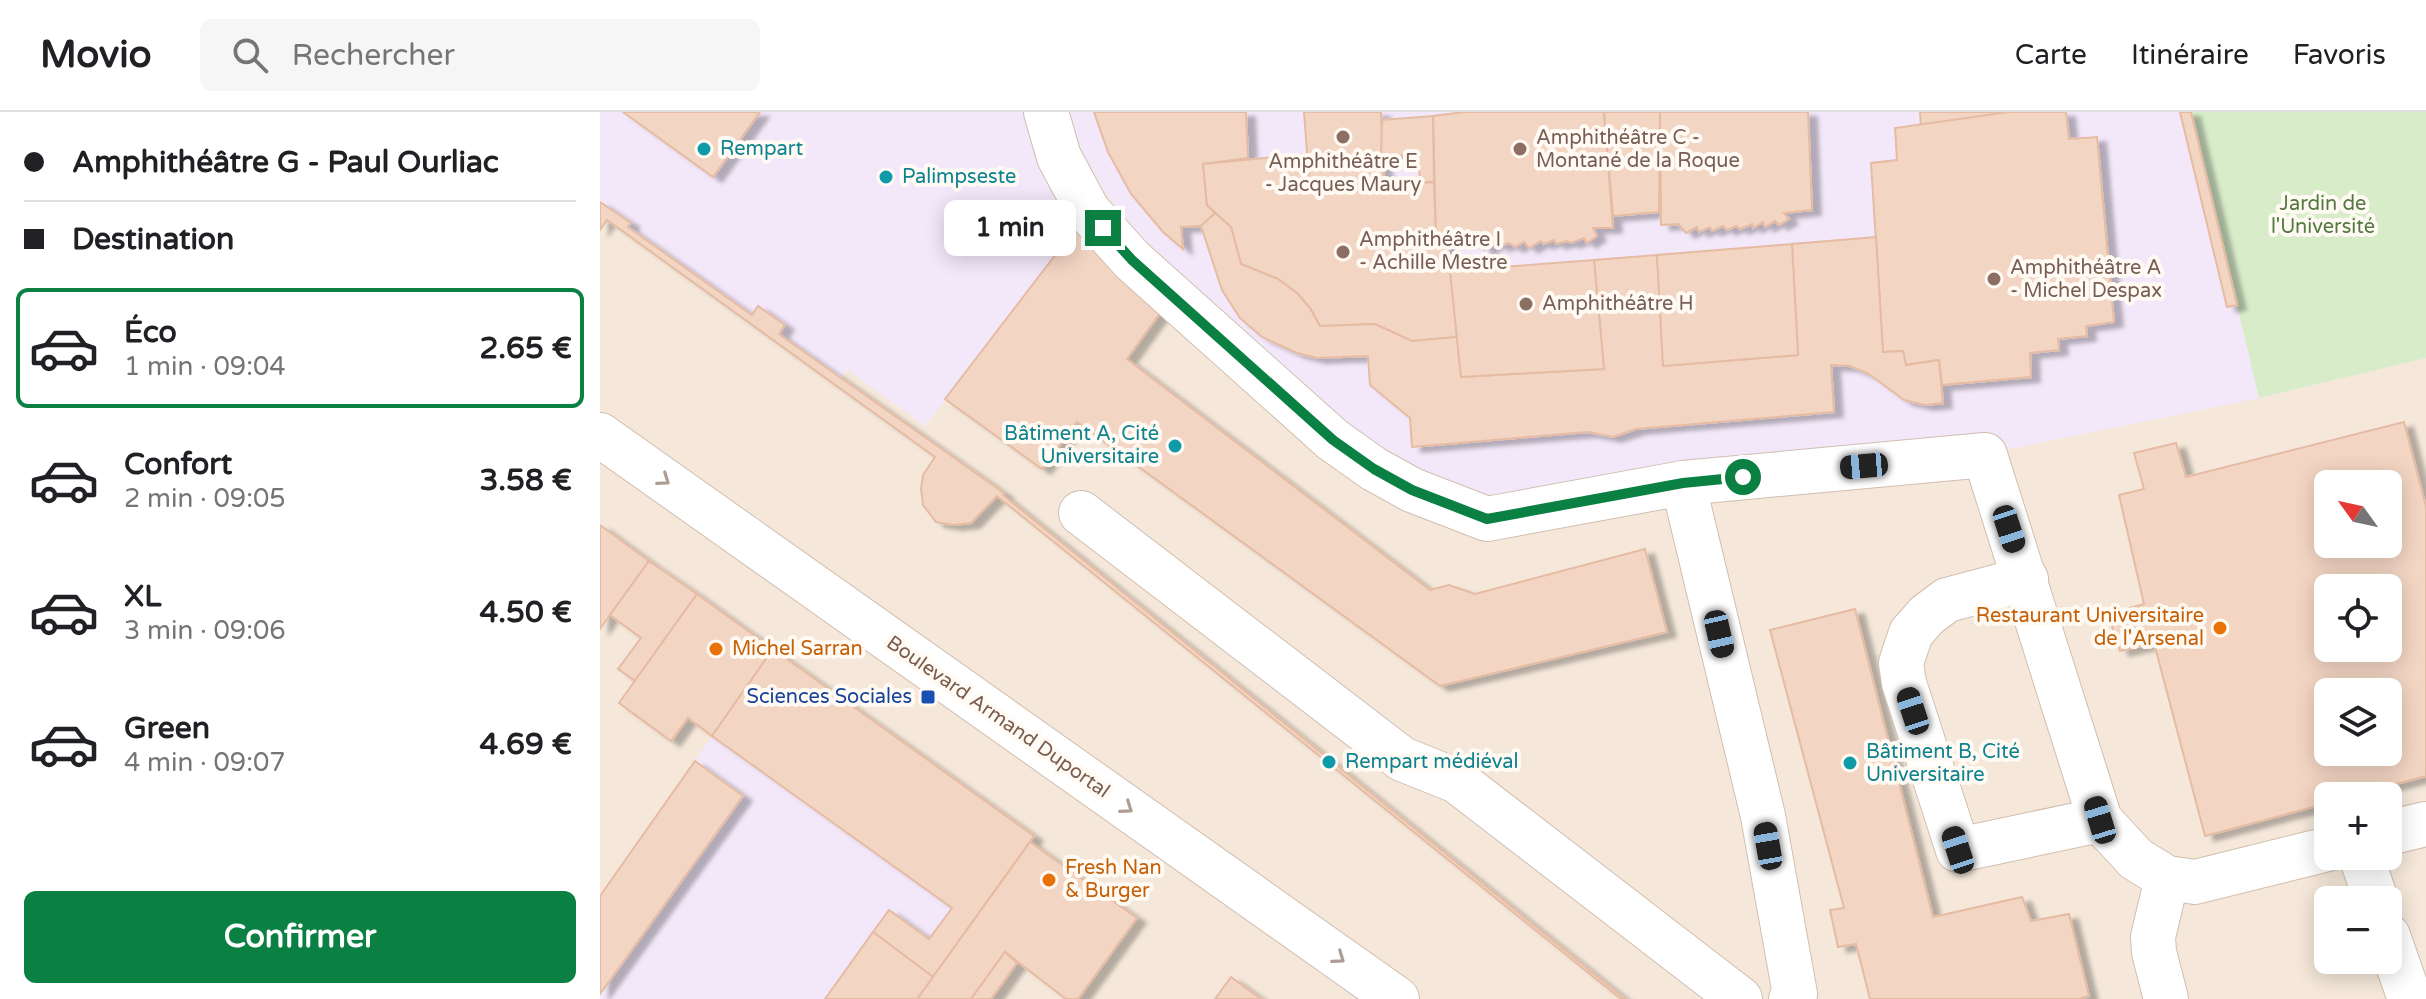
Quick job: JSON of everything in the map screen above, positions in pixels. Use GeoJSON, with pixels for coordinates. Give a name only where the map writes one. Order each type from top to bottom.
{"type":"FeatureCollection","features":[{"type":"Feature","properties":{"kind":"street"},"geometry":{"type":"LineString","coordinates":[[1046,112],[1059,157],[1088,211],[1132,260],[1333,440],[1374,469],[1412,490],[1487,519],[1683,483],[1985,455],[2100,820],[2136,859],[2167,878],[2195,882],[2314,852]]}},
{"type":"Feature","properties":{"kind":"street","name":"Boulevard Armand Duportal"},"geometry":{"type":"LineString","coordinates":[[600,435],[1397,999]]}},
{"type":"Feature","properties":{"kind":"street"},"geometry":{"type":"LineString","coordinates":[[1683,483],[1763,816],[1795,994],[1791,999]]}},
{"type":"Feature","properties":{"kind":"street"},"geometry":{"type":"LineString","coordinates":[[1081,513],[1402,759],[1457,781],[1740,999]]}},
{"type":"Feature","properties":{"kind":"street"},"geometry":{"type":"LineString","coordinates":[[2026,579],[1947,600],[1927,615],[1911,633],[1901,663],[1904,683],[1958,850],[2100,820]]}},
{"type":"Feature","properties":{"kind":"street"},"geometry":{"type":"LineString","coordinates":[[2402,830],[2426,824]]}},
{"type":"Feature","properties":{"kind":"street"},"geometry":{"type":"LineString","coordinates":[[2166,999],[2153,937],[2167,878]]}},
{"type":"Feature","properties":{"kind":"street"},"geometry":{"type":"LineString","coordinates":[[2401,974],[2410,999]]}},
{"type":"Feature","properties":{"kind":"shaded area"},"geometry":{"type":"Polygon","coordinates":[[[600,112],[2426,112],[2426,999],[600,999],[600,112]]]}},
{"type":"Feature","properties":{"kind":"shaded area"},"geometry":{"type":"Polygon","coordinates":[[[600,112],[2426,112],[2426,358],[2259,398],[1985,454],[1561,501],[1425,488],[1376,465],[1145,249],[1105,192],[925,426],[848,370],[841,378],[779,334],[784,325],[758,306],[752,315],[628,227],[630,223],[600,202],[600,112]]]}},
{"type":"Feature","properties":{"kind":"shaded area"},"geometry":{"type":"Polygon","coordinates":[[[773,649],[1034,836],[917,999],[600,999],[600,896],[773,649]]]}},
{"type":"Feature","properties":{"kind":"green space","name":"Jardin de l'Université"},"geometry":{"type":"Polygon","coordinates":[[[2191,112],[2426,112],[2426,358],[2259,398],[2191,112]]]}},
{"type":"Feature","properties":{"kind":"building","name":"Rempart"},"geometry":{"type":"Polygon","coordinates":[[[623,112],[760,112],[713,177],[623,112]]]}},
{"type":"Feature","properties":{"kind":"building"},"geometry":{"type":"Polygon","coordinates":[[[1094,112],[1246,112],[1248,158],[1203,164],[1207,205],[1215,213],[1201,226],[1181,227],[1183,249],[1163,232],[1131,194],[1108,152],[1094,112]]]}},
{"type":"Feature","properties":{"kind":"building","name":"Amphithéâtre E - Jacques Maury"},"geometry":{"type":"Polygon","coordinates":[[[1304,112],[1381,112],[1384,185],[1310,192],[1304,112]]]}},
{"type":"Feature","properties":{"kind":"building","name":"Amphithéâtre C - Montané de la Roque"},"geometry":{"type":"Polygon","coordinates":[[[1465,112],[1604,112],[1613,228],[1593,228],[1597,236],[1587,243],[1584,238],[1571,243],[1556,244],[1554,240],[1544,244],[1541,241],[1529,248],[1524,242],[1515,247],[1509,243],[1500,246],[1497,242],[1484,250],[1478,240],[1436,240],[1433,116],[1465,112]]]}},
{"type":"Feature","properties":{"kind":"building"},"geometry":{"type":"Polygon","coordinates":[[[1604,112],[1660,112],[1659,212],[1613,216],[1604,112]]]}},
{"type":"Feature","properties":{"kind":"building"},"geometry":{"type":"Polygon","coordinates":[[[1660,112],[1808,112],[1812,210],[1784,213],[1789,219],[1779,225],[1775,221],[1765,227],[1763,222],[1753,228],[1752,224],[1727,230],[1723,226],[1699,232],[1697,227],[1686,233],[1678,224],[1661,225],[1660,112]]]}},
{"type":"Feature","properties":{"kind":"building"},"geometry":{"type":"Polygon","coordinates":[[[1920,112],[2009,112],[1921,126],[1920,112]]]}},
{"type":"Feature","properties":{"kind":"building","name":"Amphithéâtre A - Michel Despax"},"geometry":{"type":"Polygon","coordinates":[[[2009,112],[2066,112],[2069,139],[2097,137],[2114,322],[2086,326],[2087,336],[2058,339],[2059,350],[2030,353],[2031,377],[1942,385],[1939,360],[1906,365],[1903,351],[1883,352],[1871,163],[1897,160],[1895,128],[2009,112]]]}},
{"type":"Feature","properties":{"kind":"building"},"geometry":{"type":"Polygon","coordinates":[[[2180,112],[2191,112],[2237,305],[2227,307],[2180,112]]]}},
{"type":"Feature","properties":{"kind":"building"},"geometry":{"type":"Polygon","coordinates":[[[1433,116],[1434,182],[1420,182],[1418,154],[1381,157],[1382,120],[1433,116]]]}},
{"type":"Feature","properties":{"kind":"building","name":"Amphithéâtre I - Achille Mestre"},"geometry":{"type":"Polygon","coordinates":[[[1306,154],[1310,192],[1434,182],[1436,240],[1447,240],[1457,337],[1412,341],[1375,324],[1320,326],[1297,293],[1278,279],[1241,264],[1231,227],[1207,205],[1203,164],[1306,154]]]}},
{"type":"Feature","properties":{"kind":"building","name":"Rempart médiéval"},"geometry":{"type":"Polygon","coordinates":[[[600,202],[631,223],[628,227],[752,315],[758,306],[785,325],[779,334],[1004,493],[1625,999],[1621,999],[997,496],[971,523],[953,525],[936,522],[923,505],[921,489],[923,475],[935,457],[607,220],[600,230],[600,202]]]}},
{"type":"Feature","properties":{"kind":"building"},"geometry":{"type":"Polygon","coordinates":[[[1215,213],[1231,227],[1241,264],[1278,279],[1297,293],[1320,326],[1375,324],[1412,341],[1457,337],[1461,377],[1604,369],[1594,260],[1657,255],[1663,366],[1798,355],[1792,244],[1876,237],[1883,352],[1903,351],[1906,365],[1939,360],[1943,403],[1925,405],[1904,400],[1869,374],[1850,366],[1831,365],[1834,412],[1636,429],[1613,437],[1588,432],[1412,447],[1410,418],[1370,385],[1368,356],[1317,358],[1297,353],[1262,337],[1240,318],[1222,290],[1201,226],[1215,213]]]}},
{"type":"Feature","properties":{"kind":"building","name":"Bâtiment A, Cité Universitaire"},"geometry":{"type":"Polygon","coordinates":[[[1076,228],[1168,302],[1127,359],[1430,590],[1449,585],[1475,594],[1645,549],[1667,632],[1440,686],[1077,422],[1042,469],[945,399],[1076,228]]]}},
{"type":"Feature","properties":{"kind":"building"},"geometry":{"type":"Polygon","coordinates":[[[1792,244],[1798,355],[1663,366],[1657,255],[1792,244]]]}},
{"type":"Feature","properties":{"kind":"building","name":"Amphithéâtre H"},"geometry":{"type":"Polygon","coordinates":[[[1594,260],[1604,369],[1461,377],[1450,271],[1594,260]]]}},
{"type":"Feature","properties":{"kind":"building","name":"Restaurant Universitaire de l'Arsenal"},"geometry":{"type":"Polygon","coordinates":[[[2404,422],[2426,507],[2426,776],[2402,782],[2314,782],[2314,807],[2205,836],[2154,643],[2120,651],[2108,614],[2144,604],[2119,495],[2144,489],[2134,453],[2176,443],[2186,477],[2404,422]]]}},
{"type":"Feature","properties":{"kind":"building"},"geometry":{"type":"Polygon","coordinates":[[[600,525],[649,561],[600,629],[600,525]]]}},
{"type":"Feature","properties":{"kind":"building"},"geometry":{"type":"Polygon","coordinates":[[[649,561],[697,594],[635,681],[618,669],[641,638],[610,615],[649,561]]]}},
{"type":"Feature","properties":{"kind":"building"},"geometry":{"type":"Polygon","coordinates":[[[697,594],[773,649],[712,736],[688,718],[671,741],[619,703],[697,594]]]}},
{"type":"Feature","properties":{"kind":"building","name":"Bâtiment B, Cité Universitaire"},"geometry":{"type":"Polygon","coordinates":[[[1855,609],[1933,917],[2022,897],[2031,921],[2069,914],[2089,996],[2079,999],[1870,999],[1856,944],[1838,947],[1830,910],[1844,908],[1770,630],[1855,609]]]}},
{"type":"Feature","properties":{"kind":"building"},"geometry":{"type":"Polygon","coordinates":[[[773,649],[1034,836],[933,977],[873,932],[889,910],[929,939],[952,908],[712,736],[773,649]]]}},
{"type":"Feature","properties":{"kind":"building"},"geometry":{"type":"Polygon","coordinates":[[[695,761],[743,796],[600,994],[600,896],[695,761]]]}},
{"type":"Feature","properties":{"kind":"building"},"geometry":{"type":"Polygon","coordinates":[[[1030,842],[1137,918],[1078,999],[1066,999],[1005,952],[971,999],[917,999],[1030,842]]]}},
{"type":"Feature","properties":{"kind":"building"},"geometry":{"type":"Polygon","coordinates":[[[873,932],[933,977],[917,999],[825,999],[873,932]]]}},
{"type":"Feature","properties":{"kind":"building"},"geometry":{"type":"Polygon","coordinates":[[[1005,952],[1017,963],[991,999],[971,999],[1005,952]]]}},
{"type":"Feature","properties":{"kind":"building"},"geometry":{"type":"Polygon","coordinates":[[[1231,977],[1261,999],[1215,999],[1231,977]]]}},
{"type":"Feature","properties":{"kind":"place","name":"Amphithéâtre E - Jacques Maury"},"geometry":{"type":"Point","coordinates":[1343,137]}},
{"type":"Feature","properties":{"kind":"place","name":"Rempart"},"geometry":{"type":"Point","coordinates":[704,149]}},
{"type":"Feature","properties":{"kind":"place","name":"Amphithéâtre C - Montané de la Roque"},"geometry":{"type":"Point","coordinates":[1520,149]}},
{"type":"Feature","properties":{"kind":"place","name":"Palimpseste"},"geometry":{"type":"Point","coordinates":[886,177]}},
{"type":"Feature","properties":{"kind":"place","name":"Amphithéâtre I - Achille Mestre"},"geometry":{"type":"Point","coordinates":[1343,252]}},
{"type":"Feature","properties":{"kind":"place","name":"Amphithéâtre A - Michel Despax"},"geometry":{"type":"Point","coordinates":[1994,279]}},
{"type":"Feature","properties":{"kind":"place","name":"Amphithéâtre H"},"geometry":{"type":"Point","coordinates":[1526,304]}},
{"type":"Feature","properties":{"kind":"place","name":"Bâtiment A, Cité Universitaire"},"geometry":{"type":"Point","coordinates":[1175,446]}},
{"type":"Feature","properties":{"kind":"place","name":"Restaurant Universitaire de l'Arsenal"},"geometry":{"type":"Point","coordinates":[2220,628]}},
{"type":"Feature","properties":{"kind":"place","name":"Michel Sarran"},"geometry":{"type":"Point","coordinates":[716,649]}},
{"type":"Feature","properties":{"kind":"place","name":"Sciences Sociales"},"geometry":{"type":"Point","coordinates":[928,697]}},
{"type":"Feature","properties":{"kind":"place","name":"Rempart médiéval"},"geometry":{"type":"Point","coordinates":[1329,762]}},
{"type":"Feature","properties":{"kind":"place","name":"Bâtiment B, Cité Universitaire"},"geometry":{"type":"Point","coordinates":[1850,763]}},
{"type":"Feature","properties":{"kind":"place","name":"Fresh Nan & Burger"},"geometry":{"type":"Point","coordinates":[1049,880]}},
{"type":"Feature","properties":{"kind":"route"},"geometry":{"type":"LineString","coordinates":[[1103,228],[1132,260],[1333,440],[1374,469],[1412,490],[1487,519],[1683,483],[1743,477]]}}]}
